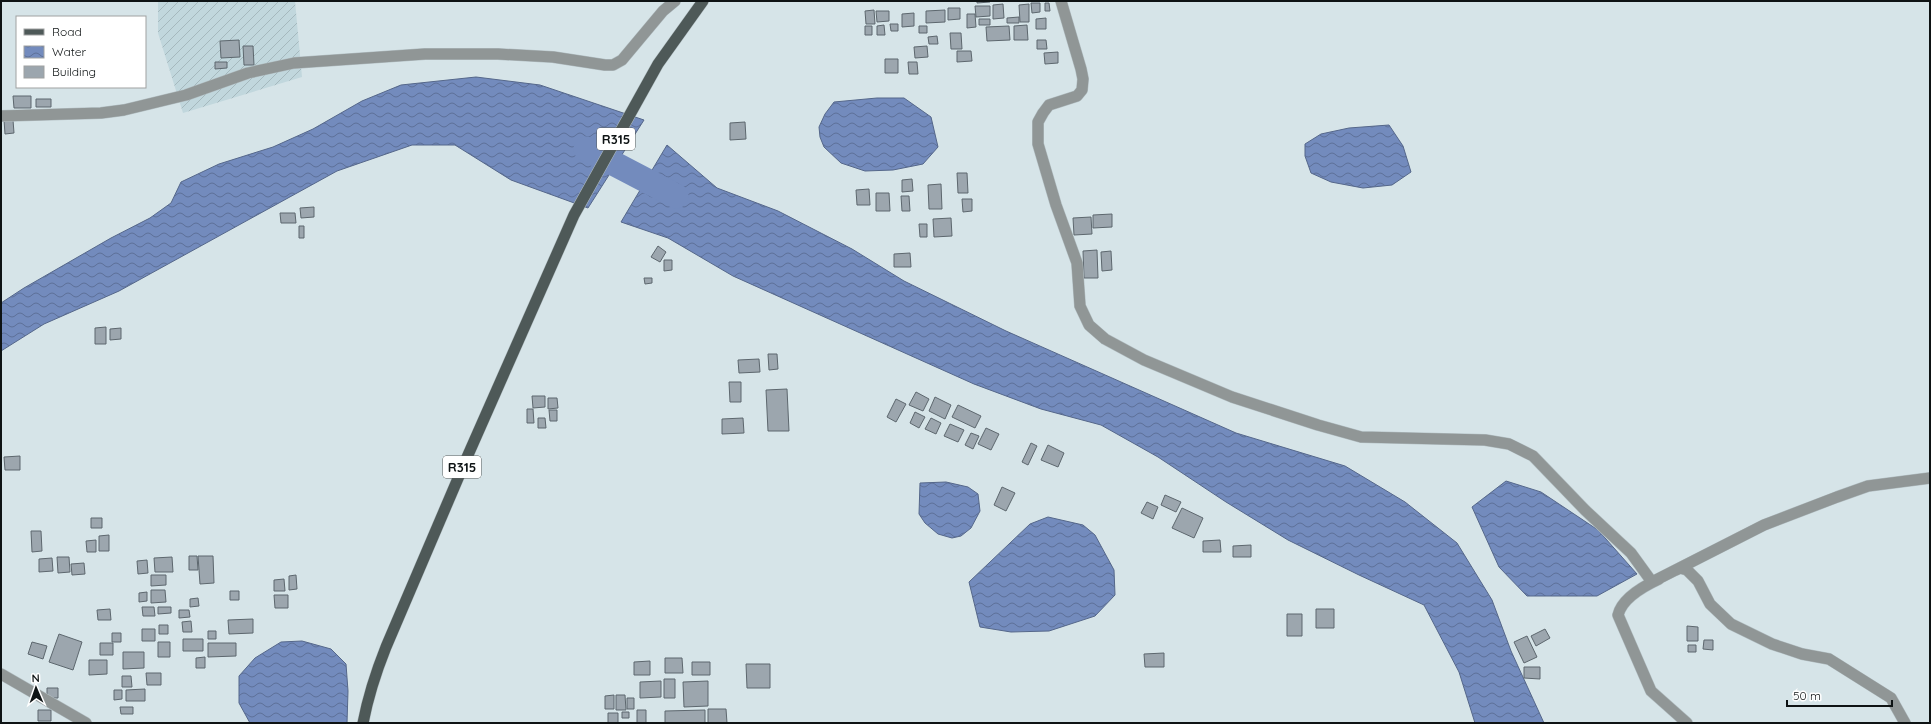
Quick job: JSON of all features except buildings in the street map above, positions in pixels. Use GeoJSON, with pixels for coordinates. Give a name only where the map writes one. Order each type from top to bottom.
{"type":"FeatureCollection","features":[{"type":"Feature","properties":{"kind":"main road","name":"R315"},"geometry":{"type":"LineString","coordinates":[[363,723],[366,704],[386,647],[468,455],[574,215],[658,64],[703,1]]}},
{"type":"Feature","properties":{"kind":"street"},"geometry":{"type":"LineString","coordinates":[[1,116],[101,113],[124,110],[186,95],[248,73],[294,63],[425,54],[490,54],[553,57],[613,65],[622,60],[663,11],[675,1]]}},
{"type":"Feature","properties":{"kind":"street"},"geometry":{"type":"LineString","coordinates":[[1060,1],[1081,69],[1083,79],[1082,90],[1077,96],[1049,105],[1038,122],[1038,144],[1054,199],[1077,264],[1080,306],[1089,325],[1105,339],[1144,360],[1232,397],[1318,425],[1361,437],[1485,440],[1509,444],[1533,456],[1585,510],[1631,553],[1652,582]]}},
{"type":"Feature","properties":{"kind":"street"},"geometry":{"type":"LineString","coordinates":[[1687,723],[1651,691],[1618,615],[1620,607],[1629,598],[1652,582],[1764,525],[1868,486],[1930,478]]}},
{"type":"Feature","properties":{"kind":"street"},"geometry":{"type":"LineString","coordinates":[[1652,582],[1680,568],[1687,570],[1698,581],[1710,604],[1731,624],[1772,644],[1802,654],[1829,659],[1891,698],[1905,723]]}},
{"type":"Feature","properties":{"kind":"street"},"geometry":{"type":"LineString","coordinates":[[1,674],[86,723]]}},
{"type":"Feature","properties":{"kind":"shaded area"},"geometry":{"type":"Polygon","coordinates":[[[158,1],[295,1],[302,77],[183,113],[158,33],[158,1]]]}},
{"type":"Feature","properties":{"kind":"water"},"geometry":{"type":"Polygon","coordinates":[[[476,77],[540,85],[644,120],[588,208],[511,180],[455,145],[412,145],[337,171],[119,291],[44,324],[1,351],[1,303],[24,288],[111,238],[150,218],[171,203],[181,182],[219,164],[273,147],[313,129],[362,101],[401,85],[476,77]]]}},
{"type":"Feature","properties":{"kind":"water"},"geometry":{"type":"Polygon","coordinates":[[[877,98],[904,98],[931,117],[938,147],[923,164],[893,170],[865,171],[841,163],[824,147],[820,137],[819,127],[825,114],[834,102],[877,98]]]}},
{"type":"Feature","properties":{"kind":"water"},"geometry":{"type":"Polygon","coordinates":[[[1389,125],[1403,146],[1411,172],[1392,185],[1363,188],[1331,182],[1311,173],[1305,156],[1305,144],[1321,134],[1349,128],[1389,125]]]}},
{"type":"Feature","properties":{"kind":"water"},"geometry":{"type":"Polygon","coordinates":[[[667,145],[717,188],[778,211],[852,249],[904,281],[1006,331],[1236,433],[1345,466],[1405,502],[1457,543],[1492,600],[1511,651],[1544,723],[1475,723],[1459,672],[1424,605],[1288,540],[1226,502],[1158,457],[1101,425],[1041,409],[974,384],[733,276],[668,238],[621,222],[667,145]]]}},
{"type":"Feature","properties":{"kind":"water"},"geometry":{"type":"Polygon","coordinates":[[[1506,481],[1541,492],[1598,530],[1637,574],[1597,596],[1527,596],[1499,567],[1472,507],[1506,481]]]}},
{"type":"Feature","properties":{"kind":"water"},"geometry":{"type":"Polygon","coordinates":[[[946,482],[968,487],[978,494],[980,511],[971,528],[961,536],[952,538],[938,534],[925,523],[919,514],[920,483],[946,482]]]}},
{"type":"Feature","properties":{"kind":"water"},"geometry":{"type":"Polygon","coordinates":[[[1048,517],[1083,525],[1095,535],[1114,570],[1115,595],[1095,616],[1049,631],[1011,632],[980,627],[969,582],[1030,524],[1048,517]]]}},
{"type":"Feature","properties":{"kind":"water"},"geometry":{"type":"Polygon","coordinates":[[[302,641],[331,649],[346,664],[348,691],[347,723],[250,723],[239,703],[239,676],[255,658],[281,642],[302,641]]]}},
{"type":"Feature","properties":{"kind":"waterway"},"geometry":{"type":"LineString","coordinates":[[586,149],[676,196]]}}]}
